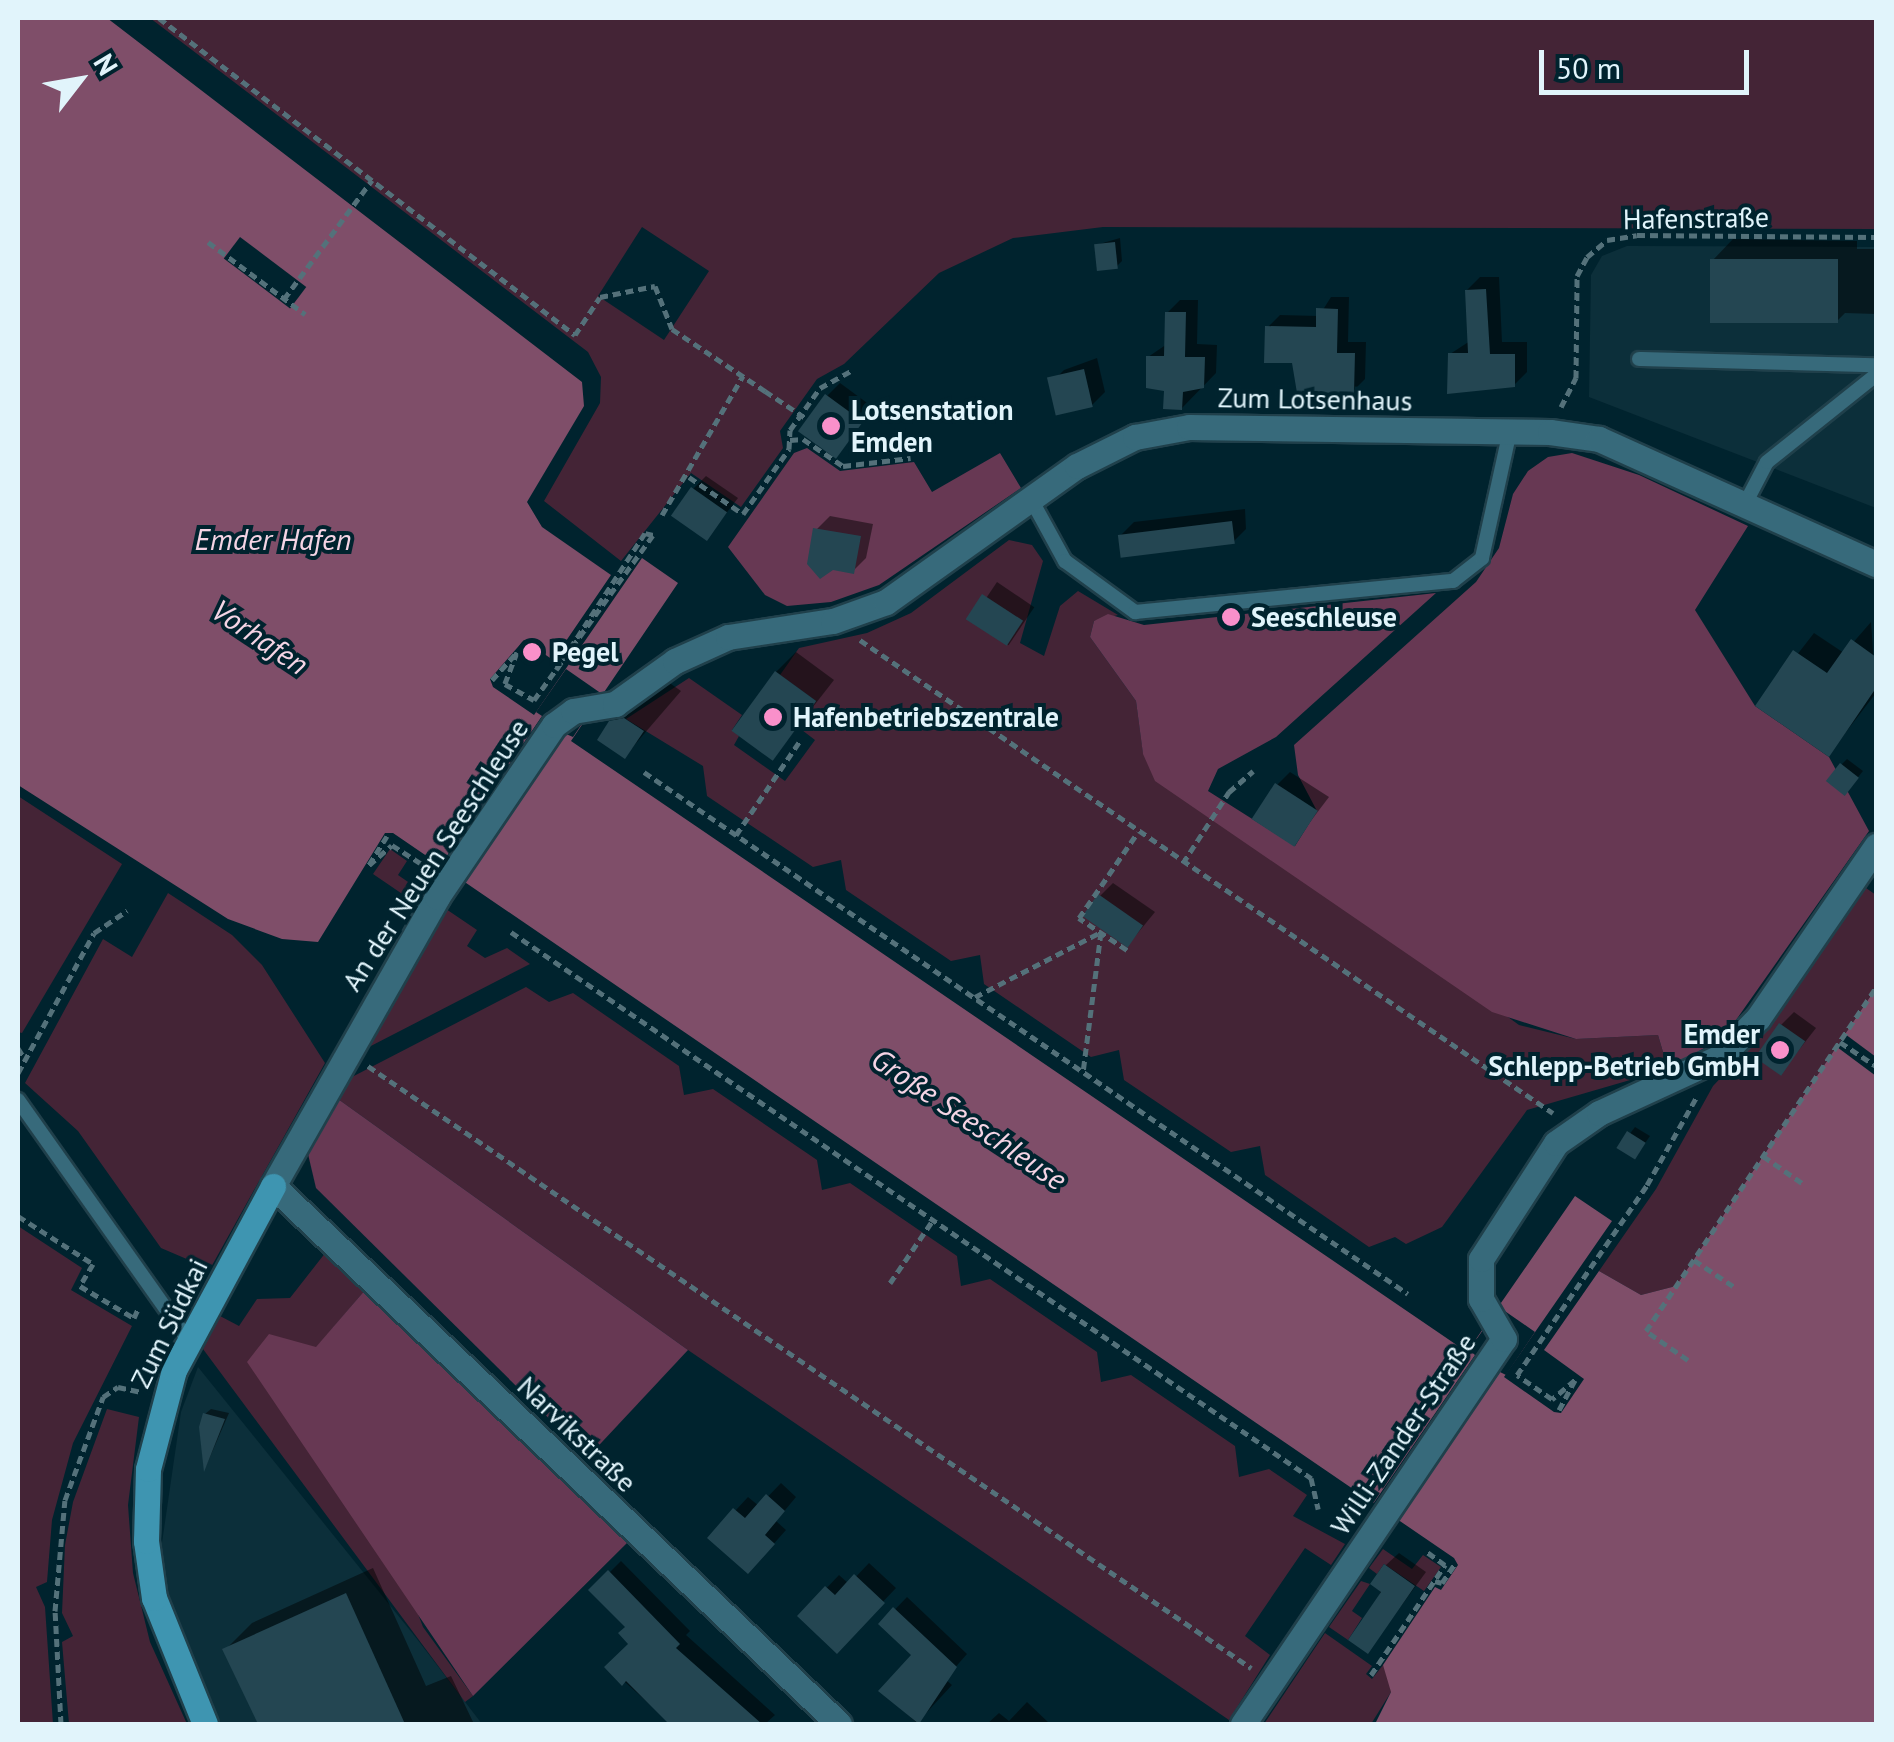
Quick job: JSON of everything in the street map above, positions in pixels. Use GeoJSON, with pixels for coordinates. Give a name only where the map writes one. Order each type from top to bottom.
{"type":"FeatureCollection","features":[{"type":"Feature","properties":{"kind":"street","name":"Zum Lotsenhaus"},"geometry":{"type":"LineString","coordinates":[[781,627],[833,621],[900,594],[1031,499],[1134,437],[1189,427],[1550,432],[1599,439],[1876,564]]}},
{"type":"Feature","properties":{"kind":"street","name":"An der Neuen Seeschleuse"},"geometry":{"type":"LineString","coordinates":[[273,1186],[450,877],[554,725],[572,711],[601,707],[705,646],[781,627]]}},
{"type":"Feature","properties":{"kind":"street","name":"Willi-Zander-Straße"},"geometry":{"type":"LineString","coordinates":[[1243,1724],[1504,1339],[1481,1299],[1480,1258],[1556,1144],[1599,1113],[1720,1056],[1758,1018],[1876,846]]}},
{"type":"Feature","properties":{"kind":"street","name":"Zum Südkai"},"geometry":{"type":"LineString","coordinates":[[205,1724],[165,1638],[149,1569],[147,1480],[162,1401],[188,1340],[273,1186]]}},
{"type":"Feature","properties":{"kind":"street","name":"Narvikstraße"},"geometry":{"type":"LineString","coordinates":[[273,1186],[839,1724]]}},
{"type":"Feature","properties":{"kind":"lane"},"geometry":{"type":"LineString","coordinates":[[1639,358],[1876,365]]}},
{"type":"Feature","properties":{"kind":"lane"},"geometry":{"type":"LineString","coordinates":[[1745,504],[1767,462],[1876,375]]}},
{"type":"Feature","properties":{"kind":"lane"},"geometry":{"type":"LineString","coordinates":[[1031,499],[1065,561],[1135,612],[1454,582],[1482,558],[1510,431]]}},
{"type":"Feature","properties":{"kind":"lane"},"geometry":{"type":"LineString","coordinates":[[18,1100],[188,1340]]}},
{"type":"Feature","properties":{"kind":"path"},"geometry":{"type":"LineString","coordinates":[[159,18],[575,335],[600,297],[655,286],[672,329],[807,419]]}},
{"type":"Feature","properties":{"kind":"path"},"geometry":{"type":"LineString","coordinates":[[284,298],[372,180]]}},
{"type":"Feature","properties":{"kind":"path","name":"Hafenstraße"},"geometry":{"type":"LineString","coordinates":[[1550,432],[1576,378],[1578,276],[1587,256],[1608,240],[1637,234],[1876,237]]}},
{"type":"Feature","properties":{"kind":"path"},"geometry":{"type":"LineString","coordinates":[[208,242],[304,314]]}},
{"type":"Feature","properties":{"kind":"path"},"geometry":{"type":"LineString","coordinates":[[688,477],[743,514],[820,388],[852,370]]}},
{"type":"Feature","properties":{"kind":"path"},"geometry":{"type":"LineString","coordinates":[[662,516],[743,376]]}},
{"type":"Feature","properties":{"kind":"path"},"geometry":{"type":"LineString","coordinates":[[790,440],[802,439],[843,466],[911,458]]}},
{"type":"Feature","properties":{"kind":"path"},"geometry":{"type":"LineString","coordinates":[[492,680],[514,652],[519,658],[505,679],[508,686],[534,700],[554,679],[556,670],[647,531],[653,536],[563,666],[556,670]]}},
{"type":"Feature","properties":{"kind":"path"},"geometry":{"type":"LineString","coordinates":[[833,621],[1553,1113]]}},
{"type":"Feature","properties":{"kind":"path"},"geometry":{"type":"LineString","coordinates":[[736,835],[800,741]]}},
{"type":"Feature","properties":{"kind":"path"},"geometry":{"type":"LineString","coordinates":[[1182,863],[1229,792],[1252,771]]}},
{"type":"Feature","properties":{"kind":"path"},"geometry":{"type":"LineString","coordinates":[[644,772],[1408,1294]]}},
{"type":"Feature","properties":{"kind":"path"},"geometry":{"type":"LineString","coordinates":[[1127,950],[1079,918],[1138,832]]}},
{"type":"Feature","properties":{"kind":"path"},"geometry":{"type":"LineString","coordinates":[[386,836],[370,866],[389,845],[410,856]]}},
{"type":"Feature","properties":{"kind":"path"},"geometry":{"type":"LineString","coordinates":[[18,1073],[94,933],[126,911]]}},
{"type":"Feature","properties":{"kind":"path"},"geometry":{"type":"LineString","coordinates":[[511,932],[1311,1478],[1318,1509]]}},
{"type":"Feature","properties":{"kind":"path"},"geometry":{"type":"LineString","coordinates":[[974,997],[1100,932]]}},
{"type":"Feature","properties":{"kind":"path"},"geometry":{"type":"LineString","coordinates":[[1083,1072],[1100,932]]}},
{"type":"Feature","properties":{"kind":"path"},"geometry":{"type":"LineString","coordinates":[[1688,1360],[1646,1332],[1876,988]]}},
{"type":"Feature","properties":{"kind":"path"},"geometry":{"type":"LineString","coordinates":[[1840,1042],[1876,1066]]}},
{"type":"Feature","properties":{"kind":"path"},"geometry":{"type":"LineString","coordinates":[[18,1048],[26,1059]]}},
{"type":"Feature","properties":{"kind":"path"},"geometry":{"type":"LineString","coordinates":[[1559,1410],[1574,1380],[1552,1398],[1517,1375],[1648,1185],[1720,1056]]}},
{"type":"Feature","properties":{"kind":"path"},"geometry":{"type":"LineString","coordinates":[[361,1062],[1270,1681]]}},
{"type":"Feature","properties":{"kind":"path"},"geometry":{"type":"LineString","coordinates":[[1763,1156],[1805,1185]]}},
{"type":"Feature","properties":{"kind":"path"},"geometry":{"type":"LineString","coordinates":[[18,1216],[93,1264],[80,1286],[126,1314]]}},
{"type":"Feature","properties":{"kind":"path"},"geometry":{"type":"LineString","coordinates":[[890,1284],[933,1220]]}},
{"type":"Feature","properties":{"kind":"path"},"geometry":{"type":"LineString","coordinates":[[1694,1260],[1736,1288]]}},
{"type":"Feature","properties":{"kind":"path"},"geometry":{"type":"LineString","coordinates":[[61,1724],[55,1590],[70,1482],[108,1392],[125,1387],[162,1401]]}},
{"type":"Feature","properties":{"kind":"path"},"geometry":{"type":"LineString","coordinates":[[1371,1675],[1446,1564],[1426,1550]]}},
{"type":"Feature","properties":{"kind":"path"},"geometry":{"type":"LineString","coordinates":[[1435,1581],[1442,1583],[1454,1565]]}},
{"type":"Feature","properties":{"kind":"shaded area"},"geometry":{"type":"Polygon","coordinates":[[[150,18],[1876,18],[1876,229],[1103,227],[1013,238],[939,273],[844,364],[817,379],[780,431],[783,448],[741,507],[691,473],[621,561],[544,501],[600,403],[601,377],[588,352],[150,18]],[[642,227],[598,296],[664,340],[709,271],[642,227]]]}},
{"type":"Feature","properties":{"kind":"shaded area"},"geometry":{"type":"Polygon","coordinates":[[[1627,246],[1876,247],[1876,508],[1589,397],[1591,275],[1602,256],[1627,246]]]}},
{"type":"Feature","properties":{"kind":"shaded area"},"geometry":{"type":"Polygon","coordinates":[[[807,448],[840,471],[914,462],[932,492],[1000,453],[1021,488],[879,585],[831,602],[787,606],[765,595],[728,547],[794,453],[807,448]]]}},
{"type":"Feature","properties":{"kind":"shaded area"},"geometry":{"type":"Polygon","coordinates":[[[1572,453],[1639,475],[1748,526],[1695,610],[1755,706],[1829,757],[1869,831],[1736,1020],[1713,1043],[1668,1069],[1658,1035],[1576,1039],[1492,1012],[1155,781],[1143,754],[1136,701],[1090,637],[1094,621],[1108,614],[1144,625],[1436,593],[1276,737],[1218,769],[1208,791],[1295,846],[1317,811],[1298,775],[1294,745],[1476,582],[1499,548],[1513,494],[1528,471],[1548,457],[1572,453]]]}},
{"type":"Feature","properties":{"kind":"shaded area"},"geometry":{"type":"Polygon","coordinates":[[[1009,540],[1032,545],[1043,561],[1020,643],[1044,656],[1060,606],[1078,591],[1118,615],[1094,621],[1090,637],[1136,701],[1143,753],[1519,1025],[1576,1039],[1658,1035],[1668,1069],[1527,1110],[1442,1227],[1406,1244],[1395,1237],[1369,1247],[1265,1175],[1260,1146],[1231,1152],[1124,1080],[1119,1050],[1091,1057],[984,984],[980,955],[951,961],[846,890],[841,860],[813,867],[707,796],[703,766],[626,719],[689,678],[742,715],[732,730],[739,736],[734,745],[785,781],[815,740],[798,727],[816,701],[780,675],[799,648],[867,633],[911,613],[1009,540]]]}},
{"type":"Feature","properties":{"kind":"shaded area"},"geometry":{"type":"Polygon","coordinates":[[[18,796],[122,864],[22,1033],[18,1032],[18,796]]]}},
{"type":"Feature","properties":{"kind":"shaded area"},"geometry":{"type":"Polygon","coordinates":[[[390,849],[407,861],[398,875],[424,893],[417,904],[373,874],[390,849]]]}},
{"type":"Feature","properties":{"kind":"shaded area"},"geometry":{"type":"Polygon","coordinates":[[[1866,888],[1876,895],[1876,988],[1676,1286],[1641,1295],[1599,1271],[1656,1189],[1713,1086],[1769,1027],[1866,888]]]}},
{"type":"Feature","properties":{"kind":"shaded area"},"geometry":{"type":"Polygon","coordinates":[[[168,893],[232,935],[262,965],[325,1063],[210,1269],[161,1248],[78,1131],[25,1083],[103,939],[132,957],[168,893]]]}},
{"type":"Feature","properties":{"kind":"shaded area"},"geometry":{"type":"Polygon","coordinates":[[[446,909],[477,930],[467,946],[485,958],[507,948],[530,964],[365,1049],[446,909]]]}},
{"type":"Feature","properties":{"kind":"shaded area"},"geometry":{"type":"Polygon","coordinates":[[[526,987],[549,1002],[573,993],[679,1066],[684,1095],[713,1089],[817,1160],[822,1190],[850,1183],[957,1256],[961,1286],[990,1279],[1097,1352],[1101,1382],[1131,1375],[1235,1446],[1239,1477],[1269,1469],[1307,1495],[1293,1516],[1345,1544],[1331,1565],[1305,1548],[1245,1636],[1270,1655],[1229,1720],[688,1350],[338,1099],[350,1078],[526,987]]]}},
{"type":"Feature","properties":{"kind":"shaded area"},"geometry":{"type":"Polygon","coordinates":[[[338,1099],[688,1350],[588,1457],[316,1188],[308,1154],[338,1099]]]}},
{"type":"Feature","properties":{"kind":"shaded area"},"geometry":{"type":"Polygon","coordinates":[[[18,1226],[82,1268],[71,1290],[132,1326],[73,1443],[52,1520],[47,1582],[36,1587],[45,1607],[53,1724],[18,1724],[18,1226]]]}},
{"type":"Feature","properties":{"kind":"shaded area"},"geometry":{"type":"Polygon","coordinates":[[[326,1252],[366,1289],[316,1348],[423,1627],[473,1696],[465,1702],[203,1349],[220,1316],[239,1326],[257,1299],[290,1298],[326,1252]]]}},
{"type":"Feature","properties":{"kind":"shaded area"},"geometry":{"type":"Polygon","coordinates":[[[366,1289],[628,1542],[473,1696],[247,1362],[269,1334],[316,1347],[366,1289]]]}},
{"type":"Feature","properties":{"kind":"shaded area"},"geometry":{"type":"Polygon","coordinates":[[[198,1367],[482,1724],[205,1724],[154,1598],[181,1412],[198,1367]]]}},
{"type":"Feature","properties":{"kind":"shaded area"},"geometry":{"type":"Polygon","coordinates":[[[107,1409],[139,1417],[128,1505],[133,1573],[150,1642],[187,1724],[69,1724],[62,1642],[73,1636],[62,1613],[65,1545],[73,1502],[107,1409]]]}},
{"type":"Feature","properties":{"kind":"shaded area"},"geometry":{"type":"Polygon","coordinates":[[[1383,1549],[1412,1569],[1423,1555],[1441,1567],[1424,1591],[1384,1564],[1377,1574],[1369,1568],[1383,1549]]]}},
{"type":"Feature","properties":{"kind":"shaded area"},"geometry":{"type":"Polygon","coordinates":[[[1361,1581],[1370,1584],[1352,1611],[1362,1618],[1348,1640],[1329,1627],[1361,1581]]]}},
{"type":"Feature","properties":{"kind":"shaded area"},"geometry":{"type":"Polygon","coordinates":[[[1325,1633],[1372,1666],[1366,1674],[1372,1679],[1383,1665],[1390,1675],[1391,1692],[1371,1724],[1264,1724],[1325,1633]]]}},
{"type":"Feature","properties":{"kind":"water","name":"Emder Hafen"},"geometry":{"type":"Polygon","coordinates":[[[18,18],[107,18],[582,382],[584,406],[527,502],[542,527],[611,575],[553,660],[524,640],[490,679],[493,687],[534,715],[642,558],[678,583],[571,741],[1467,1352],[1575,1196],[1612,1221],[1504,1377],[1554,1412],[1561,1413],[1584,1379],[1544,1350],[1599,1271],[1641,1295],[1676,1286],[1876,988],[1876,1724],[1375,1724],[1391,1692],[1383,1665],[1435,1587],[1441,1590],[1458,1565],[1454,1558],[393,833],[385,833],[318,942],[282,939],[228,919],[18,785],[18,18]]]}},
{"type":"Feature","properties":{"kind":"pier"},"geometry":{"type":"Polygon","coordinates":[[[240,237],[306,287],[290,309],[224,259],[240,237]]]}},
{"type":"Feature","properties":{"kind":"pier"},"geometry":{"type":"Polygon","coordinates":[[[566,669],[602,694],[573,737],[566,734],[462,885],[438,869],[542,716],[536,712],[566,669]]]}},
{"type":"Feature","properties":{"kind":"pier","name":"Emder Schlepp-Betrieb GmbH"},"geometry":{"type":"Polygon","coordinates":[[[1845,1034],[1876,1057],[1876,1076],[1837,1047],[1845,1034]]]}},
{"type":"Feature","properties":{"kind":"pier"},"geometry":{"type":"Polygon","coordinates":[[[1499,1307],[1535,1332],[1506,1375],[1500,1372],[1395,1524],[1371,1507],[1475,1355],[1469,1350],[1499,1307]]]}},
{"type":"Feature","properties":{"kind":"building"},"geometry":{"type":"Polygon","coordinates":[[[1115,242],[1118,269],[1097,271],[1094,244],[1115,242]]]}},
{"type":"Feature","properties":{"kind":"building"},"geometry":{"type":"Polygon","coordinates":[[[1710,259],[1838,259],[1838,323],[1710,323],[1710,259]]]}},
{"type":"Feature","properties":{"kind":"building"},"geometry":{"type":"Polygon","coordinates":[[[1486,289],[1490,354],[1515,354],[1515,387],[1447,394],[1448,353],[1468,353],[1465,290],[1486,289]]]}},
{"type":"Feature","properties":{"kind":"building"},"geometry":{"type":"Polygon","coordinates":[[[1316,308],[1338,309],[1337,353],[1355,353],[1354,393],[1297,393],[1292,363],[1264,363],[1265,326],[1316,327],[1316,308]]]}},
{"type":"Feature","properties":{"kind":"building"},"geometry":{"type":"Polygon","coordinates":[[[1165,312],[1186,312],[1185,357],[1205,357],[1204,388],[1183,392],[1182,410],[1163,409],[1164,391],[1146,388],[1146,356],[1164,356],[1165,312]]]}},
{"type":"Feature","properties":{"kind":"building"},"geometry":{"type":"Polygon","coordinates":[[[1084,369],[1093,407],[1056,416],[1047,378],[1084,369]]]}},
{"type":"Feature","properties":{"kind":"building","name":"Lotsenstation Emden"},"geometry":{"type":"Polygon","coordinates":[[[825,394],[863,422],[836,459],[798,431],[825,394]]]}},
{"type":"Feature","properties":{"kind":"building"},"geometry":{"type":"Polygon","coordinates":[[[691,487],[727,512],[707,541],[671,516],[691,487]]]}},
{"type":"Feature","properties":{"kind":"building"},"geometry":{"type":"Polygon","coordinates":[[[1232,521],[1235,544],[1121,558],[1118,535],[1232,521]]]}},
{"type":"Feature","properties":{"kind":"building"},"geometry":{"type":"Polygon","coordinates":[[[813,528],[861,536],[854,574],[833,570],[820,579],[807,564],[813,528]]]}},
{"type":"Feature","properties":{"kind":"building"},"geometry":{"type":"Polygon","coordinates":[[[982,594],[1023,621],[1007,646],[966,619],[982,594]]]}},
{"type":"Feature","properties":{"kind":"building"},"geometry":{"type":"Polygon","coordinates":[[[1851,639],[1876,657],[1876,688],[1829,757],[1755,706],[1793,650],[1827,673],[1851,639]]]}},
{"type":"Feature","properties":{"kind":"building","name":"Hafenbetriebszentrale"},"geometry":{"type":"Polygon","coordinates":[[[775,671],[816,701],[773,761],[732,731],[775,671]]]}},
{"type":"Feature","properties":{"kind":"building"},"geometry":{"type":"Polygon","coordinates":[[[624,718],[644,731],[625,759],[597,740],[609,721],[624,718]]]}},
{"type":"Feature","properties":{"kind":"building"},"geometry":{"type":"Polygon","coordinates":[[[1840,763],[1859,778],[1845,796],[1826,781],[1840,763]]]}},
{"type":"Feature","properties":{"kind":"building"},"geometry":{"type":"Polygon","coordinates":[[[1275,783],[1318,811],[1294,847],[1252,819],[1275,783]]]}},
{"type":"Feature","properties":{"kind":"building"},"geometry":{"type":"Polygon","coordinates":[[[1098,894],[1143,926],[1128,948],[1083,916],[1098,894]]]}},
{"type":"Feature","properties":{"kind":"building","name":"Emder Schlepp-Betrieb GmbH"},"geometry":{"type":"Polygon","coordinates":[[[1779,1023],[1805,1041],[1781,1076],[1755,1057],[1779,1023]]]}},
{"type":"Feature","properties":{"kind":"building"},"geometry":{"type":"Polygon","coordinates":[[[1627,1131],[1646,1143],[1635,1160],[1616,1148],[1627,1131]]]}},
{"type":"Feature","properties":{"kind":"building"},"geometry":{"type":"Polygon","coordinates":[[[203,1413],[225,1419],[204,1472],[199,1427],[203,1413]]]}},
{"type":"Feature","properties":{"kind":"building"},"geometry":{"type":"Polygon","coordinates":[[[766,1494],[785,1511],[765,1535],[775,1544],[748,1574],[707,1538],[733,1508],[745,1518],[766,1494]]]}},
{"type":"Feature","properties":{"kind":"building"},"geometry":{"type":"Polygon","coordinates":[[[1384,1564],[1415,1586],[1368,1654],[1348,1640],[1381,1592],[1370,1584],[1384,1564]]]}},
{"type":"Feature","properties":{"kind":"building"},"geometry":{"type":"Polygon","coordinates":[[[608,1570],[680,1644],[676,1648],[762,1724],[669,1724],[626,1681],[622,1686],[604,1667],[628,1644],[618,1633],[625,1627],[588,1590],[608,1570]]]}},
{"type":"Feature","properties":{"kind":"building"},"geometry":{"type":"Polygon","coordinates":[[[854,1574],[885,1603],[837,1654],[797,1616],[825,1586],[835,1595],[854,1574]]]}},
{"type":"Feature","properties":{"kind":"building"},"geometry":{"type":"Polygon","coordinates":[[[346,1593],[405,1724],[258,1724],[222,1649],[346,1593]]]}},
{"type":"Feature","properties":{"kind":"building"},"geometry":{"type":"Polygon","coordinates":[[[893,1607],[957,1667],[919,1724],[878,1691],[911,1655],[878,1624],[893,1607]]]}},
{"type":"Feature","properties":{"kind":"place","name":"Lotsenstation Emden"},"geometry":{"type":"Point","coordinates":[831,426]}},
{"type":"Feature","properties":{"kind":"place","name":"Seeschleuse"},"geometry":{"type":"Point","coordinates":[1231,617]}},
{"type":"Feature","properties":{"kind":"place","name":"Pegel"},"geometry":{"type":"Point","coordinates":[532,652]}},
{"type":"Feature","properties":{"kind":"place","name":"Hafenbetriebszentrale"},"geometry":{"type":"Point","coordinates":[773,717]}},
{"type":"Feature","properties":{"kind":"place","name":"Emder Schlepp-Betrieb GmbH"},"geometry":{"type":"Point","coordinates":[1780,1050]}},
{"type":"Feature","properties":{"kind":"water label","name":"Vorhafen"},"geometry":{"type":"Point","coordinates":[260,637]}},
{"type":"Feature","properties":{"kind":"water label","name":"Große Seeschleuse"},"geometry":{"type":"Point","coordinates":[969,1119]}}]}
